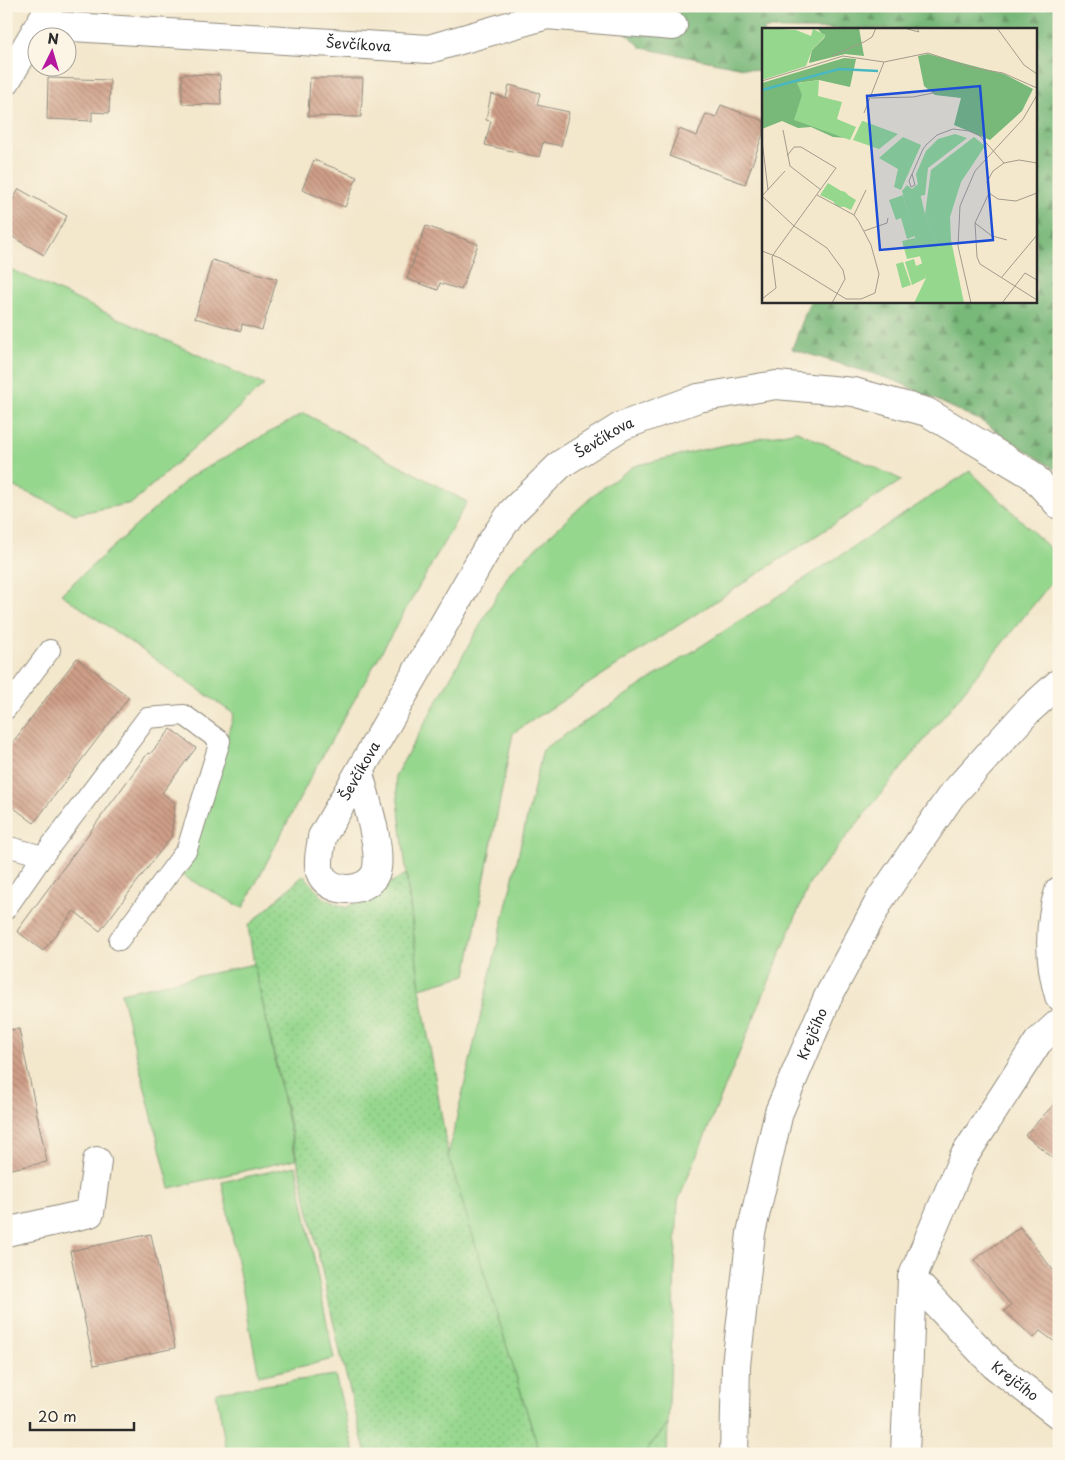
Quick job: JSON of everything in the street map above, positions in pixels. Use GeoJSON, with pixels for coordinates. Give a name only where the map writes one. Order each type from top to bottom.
{"type":"FeatureCollection","features":[{"type":"Feature","properties":{"kind":"street","name":"Ševčíkova"},"geometry":{"type":"LineString","coordinates":[[6,81],[45,15],[429,49],[548,15],[673,26]]}},
{"type":"Feature","properties":{"kind":"street","name":"Ševčíkova"},"geometry":{"type":"LineString","coordinates":[[359,774],[378,854],[376,872],[368,882],[356,888],[336,888],[327,882],[320,872],[322,838],[488,547],[512,512],[561,464],[622,426],[698,398],[776,385],[854,392],[927,412],[1032,476],[1059,505]]}},
{"type":"Feature","properties":{"kind":"street","name":"Krejčího"},"geometry":{"type":"LineString","coordinates":[[734,1454],[736,1365],[751,1233],[779,1112],[828,997],[882,898],[951,796],[1028,711],[1059,683]]}},
{"type":"Feature","properties":{"kind":"street"},"geometry":{"type":"LineString","coordinates":[[1059,891],[1054,906],[1051,954],[1059,996]]}},
{"type":"Feature","properties":{"kind":"street"},"geometry":{"type":"LineString","coordinates":[[905,1454],[912,1278],[963,1158],[1038,1042],[1059,1023]]}},
{"type":"Feature","properties":{"kind":"street"},"geometry":{"type":"LineString","coordinates":[[6,1232],[90,1214],[97,1161]]}},
{"type":"Feature","properties":{"kind":"street","name":"Krejčího"},"geometry":{"type":"LineString","coordinates":[[912,1278],[994,1365],[1059,1415]]}},
{"type":"Feature","properties":{"kind":"lane"},"geometry":{"type":"LineString","coordinates":[[6,709],[50,650]]}},
{"type":"Feature","properties":{"kind":"lane"},"geometry":{"type":"LineString","coordinates":[[6,909],[43,856],[147,718],[184,715],[220,741],[187,849],[119,940]]}},
{"type":"Feature","properties":{"kind":"lane"},"geometry":{"type":"LineString","coordinates":[[6,846],[43,856]]}},
{"type":"Feature","properties":{"kind":"green space"},"geometry":{"type":"Polygon","coordinates":[[[598,6],[1059,6],[1059,472],[981,421],[896,381],[792,349],[810,302],[1038,302],[1038,28],[762,28],[762,72],[642,48],[598,6]]]}},
{"type":"Feature","properties":{"kind":"green space"},"geometry":{"type":"Polygon","coordinates":[[[6,267],[264,385],[132,503],[75,514],[6,483],[6,267]]]}},
{"type":"Feature","properties":{"kind":"green space"},"geometry":{"type":"Polygon","coordinates":[[[304,413],[467,502],[315,769],[243,908],[183,876],[234,714],[61,594],[190,477],[304,413]]]}},
{"type":"Feature","properties":{"kind":"green space"},"geometry":{"type":"Polygon","coordinates":[[[797,431],[902,480],[513,733],[466,975],[420,988],[395,776],[510,572],[597,492],[634,466],[710,448],[797,431]]]}},
{"type":"Feature","properties":{"kind":"green space"},"geometry":{"type":"Polygon","coordinates":[[[970,471],[1059,557],[1059,573],[810,882],[678,1201],[668,1424],[643,1454],[540,1454],[448,1155],[543,749],[970,471]]]}},
{"type":"Feature","properties":{"kind":"green space"},"geometry":{"type":"Polygon","coordinates":[[[406,874],[420,988],[448,1155],[540,1454],[366,1454],[340,1352],[254,964],[248,926],[304,875],[323,898],[346,908],[406,874]]]}},
{"type":"Feature","properties":{"kind":"green space"},"geometry":{"type":"Polygon","coordinates":[[[254,964],[296,1159],[170,1188],[121,993],[254,964]]]}},
{"type":"Feature","properties":{"kind":"green space"},"geometry":{"type":"Polygon","coordinates":[[[296,1166],[334,1359],[259,1376],[222,1182],[296,1166]]]}},
{"type":"Feature","properties":{"kind":"green space"},"geometry":{"type":"Polygon","coordinates":[[[335,1375],[355,1454],[227,1454],[216,1392],[335,1375]]]}},
{"type":"Feature","properties":{"kind":"green space"},"geometry":{"type":"Polygon","coordinates":[[[668,1424],[667,1454],[643,1454],[668,1424]]]}},
{"type":"Feature","properties":{"kind":"building"},"geometry":{"type":"Polygon","coordinates":[[[182,74],[220,75],[221,105],[182,104],[182,74]]]}},
{"type":"Feature","properties":{"kind":"building"},"geometry":{"type":"Polygon","coordinates":[[[48,78],[110,80],[109,113],[92,112],[92,121],[47,119],[48,78]]]}},
{"type":"Feature","properties":{"kind":"building"},"geometry":{"type":"Polygon","coordinates":[[[310,78],[363,78],[361,117],[308,116],[310,78]]]}},
{"type":"Feature","properties":{"kind":"building"},"geometry":{"type":"Polygon","coordinates":[[[509,85],[540,93],[537,105],[569,112],[561,146],[543,142],[539,157],[485,145],[491,121],[486,120],[491,94],[506,98],[509,85]]]}},
{"type":"Feature","properties":{"kind":"building"},"geometry":{"type":"Polygon","coordinates":[[[721,105],[762,120],[762,137],[745,184],[669,156],[679,129],[697,136],[706,114],[716,118],[721,105]]]}},
{"type":"Feature","properties":{"kind":"building"},"geometry":{"type":"Polygon","coordinates":[[[314,160],[357,177],[345,207],[302,190],[314,160]]]}},
{"type":"Feature","properties":{"kind":"building"},"geometry":{"type":"Polygon","coordinates":[[[19,189],[67,216],[44,255],[6,233],[6,211],[19,189]]]}},
{"type":"Feature","properties":{"kind":"building"},"geometry":{"type":"Polygon","coordinates":[[[426,226],[478,244],[461,290],[440,283],[438,290],[407,279],[426,226]]]}},
{"type":"Feature","properties":{"kind":"building"},"geometry":{"type":"Polygon","coordinates":[[[212,260],[277,279],[262,330],[242,324],[241,331],[195,318],[212,260]]]}},
{"type":"Feature","properties":{"kind":"building"},"geometry":{"type":"Polygon","coordinates":[[[77,658],[129,697],[34,823],[6,802],[6,751],[77,658]]]}},
{"type":"Feature","properties":{"kind":"building"},"geometry":{"type":"Polygon","coordinates":[[[171,729],[196,748],[162,793],[175,803],[171,837],[100,931],[74,911],[43,951],[17,931],[148,753],[150,754],[171,729]]]}},
{"type":"Feature","properties":{"kind":"building"},"geometry":{"type":"Polygon","coordinates":[[[19,1029],[47,1162],[6,1170],[6,1030],[19,1029]]]}},
{"type":"Feature","properties":{"kind":"building"},"geometry":{"type":"Polygon","coordinates":[[[1059,1099],[1059,1163],[1025,1135],[1059,1099]]]}},
{"type":"Feature","properties":{"kind":"building"},"geometry":{"type":"Polygon","coordinates":[[[1020,1227],[1059,1278],[1059,1345],[1040,1331],[1034,1338],[1004,1311],[1011,1305],[974,1260],[1020,1227]]]}},
{"type":"Feature","properties":{"kind":"building"},"geometry":{"type":"Polygon","coordinates":[[[151,1234],[175,1348],[94,1365],[70,1251],[151,1234]]]}}]}
